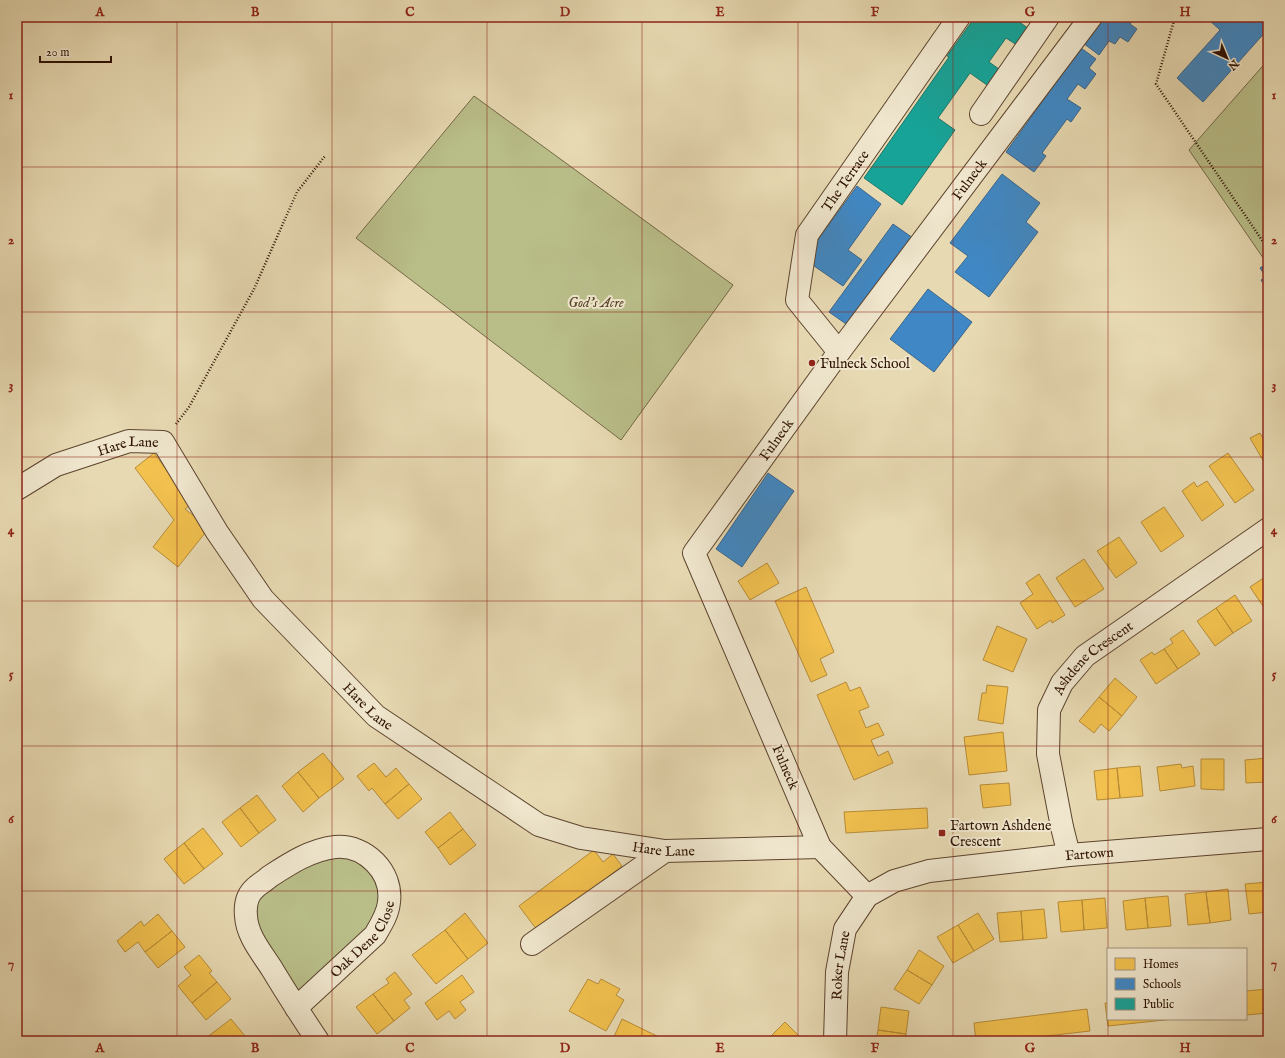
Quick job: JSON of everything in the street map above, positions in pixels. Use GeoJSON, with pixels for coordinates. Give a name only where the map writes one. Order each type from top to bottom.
{"type":"FeatureCollection","features":[{"type":"Feature","properties":{"kind":"street","name":"The Terrace"},"geometry":{"type":"LineString","coordinates":[[839,352],[797,300],[807,235],[959,17]]}},
{"type":"Feature","properties":{"kind":"street"},"geometry":{"type":"LineString","coordinates":[[981,114],[1048,17]]}},
{"type":"Feature","properties":{"kind":"street","name":"Fulneck"},"geometry":{"type":"LineString","coordinates":[[867,896],[820,847],[694,553],[839,352],[1091,17]]}},
{"type":"Feature","properties":{"kind":"street","name":"Hare Lane"},"geometry":{"type":"LineString","coordinates":[[17,489],[56,465],[129,440],[163,442],[217,532],[263,599],[376,716],[540,825],[581,838],[665,851],[820,847]]}},
{"type":"Feature","properties":{"kind":"street","name":"Ashdene Crescent"},"geometry":{"type":"LineString","coordinates":[[1069,855],[1062,828],[1048,754],[1049,710],[1062,683],[1085,656],[1268,530]]}},
{"type":"Feature","properties":{"kind":"street","name":"Fartown"},"geometry":{"type":"LineString","coordinates":[[867,896],[894,881],[929,871],[1069,855],[1268,839]]}},
{"type":"Feature","properties":{"kind":"street","name":"Oak Dene Close"},"geometry":{"type":"LineString","coordinates":[[296,1008],[375,935],[384,920],[389,902],[388,882],[380,868],[369,857],[354,849],[336,847],[317,850],[288,864],[254,888],[247,900],[246,916],[249,932],[296,1008],[318,1041]]}},
{"type":"Feature","properties":{"kind":"street"},"geometry":{"type":"LineString","coordinates":[[532,944],[665,851]]}},
{"type":"Feature","properties":{"kind":"street","name":"Roker Lane"},"geometry":{"type":"LineString","coordinates":[[835,1041],[837,972],[845,929],[867,896]]}},
{"type":"Feature","properties":{"kind":"path"},"geometry":{"type":"LineString","coordinates":[[1175,17],[1156,84],[1268,249]]}},
{"type":"Feature","properties":{"kind":"path"},"geometry":{"type":"LineString","coordinates":[[163,442],[189,407],[254,289],[297,192],[325,156]]}},
{"type":"Feature","properties":{"kind":"green space"},"geometry":{"type":"Polygon","coordinates":[[[1268,60],[1268,265],[1189,150],[1268,60]]]}},
{"type":"Feature","properties":{"kind":"green space","name":"God's Acre"},"geometry":{"type":"Polygon","coordinates":[[[474,96],[733,285],[621,440],[356,238],[474,96]]]}},
{"type":"Feature","properties":{"kind":"green space"},"geometry":{"type":"Polygon","coordinates":[[[336,847],[380,868],[384,920],[296,1008],[249,932],[254,888],[336,847]]]}},
{"type":"Feature","properties":{"kind":"building: Homes"},"geometry":{"type":"Polygon","coordinates":[[[1260,433],[1266,444],[1268,443],[1268,469],[1250,438],[1260,433]]]}},
{"type":"Feature","properties":{"kind":"building: Homes"},"geometry":{"type":"Polygon","coordinates":[[[154,453],[180,488],[178,489],[190,505],[185,509],[209,528],[178,567],[153,547],[174,520],[135,468],[154,453]]]}},
{"type":"Feature","properties":{"kind":"building: Homes"},"geometry":{"type":"Polygon","coordinates":[[[1228,453],[1254,490],[1235,503],[1209,466],[1228,453]]]}},
{"type":"Feature","properties":{"kind":"building: Homes"},"geometry":{"type":"Polygon","coordinates":[[[1207,481],[1224,505],[1202,521],[1182,491],[1194,482],[1197,487],[1207,481]]]}},
{"type":"Feature","properties":{"kind":"building: Homes"},"geometry":{"type":"Polygon","coordinates":[[[1164,507],[1184,536],[1161,552],[1141,522],[1164,507]]]}},
{"type":"Feature","properties":{"kind":"building: Homes"},"geometry":{"type":"Polygon","coordinates":[[[1119,537],[1137,563],[1116,578],[1097,551],[1119,537]]]}},
{"type":"Feature","properties":{"kind":"building: Homes"},"geometry":{"type":"Polygon","coordinates":[[[1084,559],[1104,589],[1075,607],[1056,578],[1084,559]]]}},
{"type":"Feature","properties":{"kind":"building: Homes"},"geometry":{"type":"Polygon","coordinates":[[[767,563],[779,583],[750,600],[738,581],[767,563]]]}},
{"type":"Feature","properties":{"kind":"building: Homes"},"geometry":{"type":"Polygon","coordinates":[[[1039,574],[1065,615],[1052,623],[1051,620],[1037,629],[1020,603],[1033,594],[1026,583],[1039,574]]]}},
{"type":"Feature","properties":{"kind":"building: Homes"},"geometry":{"type":"Polygon","coordinates":[[[1268,575],[1268,611],[1267,612],[1250,587],[1268,575]]]}},
{"type":"Feature","properties":{"kind":"building: Homes"},"geometry":{"type":"Polygon","coordinates":[[[806,587],[834,652],[820,659],[827,675],[811,682],[775,601],[806,587]]]}},
{"type":"Feature","properties":{"kind":"building: Homes"},"geometry":{"type":"Polygon","coordinates":[[[1235,595],[1252,621],[1233,633],[1216,608],[1235,595]]]}},
{"type":"Feature","properties":{"kind":"building: Homes"},"geometry":{"type":"Polygon","coordinates":[[[1216,608],[1233,633],[1215,646],[1197,621],[1216,608]]]}},
{"type":"Feature","properties":{"kind":"building: Homes"},"geometry":{"type":"Polygon","coordinates":[[[997,626],[1027,639],[1013,672],[983,660],[997,626]]]}},
{"type":"Feature","properties":{"kind":"building: Homes"},"geometry":{"type":"Polygon","coordinates":[[[1183,630],[1200,654],[1178,669],[1164,649],[1173,643],[1170,639],[1183,630]]]}},
{"type":"Feature","properties":{"kind":"building: Homes"},"geometry":{"type":"Polygon","coordinates":[[[1164,649],[1178,669],[1156,684],[1140,660],[1152,652],[1154,655],[1164,649]]]}},
{"type":"Feature","properties":{"kind":"building: Homes"},"geometry":{"type":"Polygon","coordinates":[[[1115,678],[1137,697],[1122,716],[1099,697],[1115,678]]]}},
{"type":"Feature","properties":{"kind":"building: Homes"},"geometry":{"type":"Polygon","coordinates":[[[846,682],[850,691],[860,687],[869,707],[859,711],[866,728],[878,723],[884,735],[871,740],[878,756],[888,751],[893,763],[854,780],[817,695],[846,682]]]}},
{"type":"Feature","properties":{"kind":"building: Homes"},"geometry":{"type":"Polygon","coordinates":[[[987,685],[1008,687],[1003,724],[978,720],[982,693],[986,693],[987,685]]]}},
{"type":"Feature","properties":{"kind":"building: Homes"},"geometry":{"type":"Polygon","coordinates":[[[1099,697],[1122,716],[1109,731],[1101,724],[1094,733],[1079,721],[1099,697]]]}},
{"type":"Feature","properties":{"kind":"building: Homes"},"geometry":{"type":"Polygon","coordinates":[[[1003,732],[1007,771],[969,775],[964,737],[1003,732]]]}},
{"type":"Feature","properties":{"kind":"building: Homes"},"geometry":{"type":"Polygon","coordinates":[[[323,753],[344,779],[319,798],[298,772],[323,753]]]}},
{"type":"Feature","properties":{"kind":"building: Homes"},"geometry":{"type":"Polygon","coordinates":[[[1268,758],[1268,782],[1246,783],[1245,760],[1268,758]]]}},
{"type":"Feature","properties":{"kind":"building: Homes"},"geometry":{"type":"Polygon","coordinates":[[[1201,759],[1224,759],[1224,790],[1201,789],[1201,759]]]}},
{"type":"Feature","properties":{"kind":"building: Homes"},"geometry":{"type":"Polygon","coordinates":[[[374,763],[386,777],[396,768],[409,784],[385,804],[372,788],[369,791],[357,776],[374,763]]]}},
{"type":"Feature","properties":{"kind":"building: Homes"},"geometry":{"type":"Polygon","coordinates":[[[1181,764],[1182,768],[1193,766],[1195,786],[1160,791],[1157,767],[1181,764]]]}},
{"type":"Feature","properties":{"kind":"building: Homes"},"geometry":{"type":"Polygon","coordinates":[[[1140,766],[1143,796],[1120,798],[1117,768],[1140,766]]]}},
{"type":"Feature","properties":{"kind":"building: Homes"},"geometry":{"type":"Polygon","coordinates":[[[1117,768],[1120,798],[1097,800],[1094,771],[1117,768]]]}},
{"type":"Feature","properties":{"kind":"building: Homes"},"geometry":{"type":"Polygon","coordinates":[[[298,772],[319,798],[303,812],[282,786],[298,772]]]}},
{"type":"Feature","properties":{"kind":"building: Homes"},"geometry":{"type":"Polygon","coordinates":[[[1009,783],[1011,805],[983,808],[980,785],[1009,783]]]}},
{"type":"Feature","properties":{"kind":"building: Homes"},"geometry":{"type":"Polygon","coordinates":[[[409,784],[422,799],[398,819],[385,804],[409,784]]]}},
{"type":"Feature","properties":{"kind":"building: Homes"},"geometry":{"type":"Polygon","coordinates":[[[257,795],[276,820],[259,833],[240,808],[257,795]]]}},
{"type":"Feature","properties":{"kind":"building: Homes"},"geometry":{"type":"Polygon","coordinates":[[[240,808],[259,833],[241,847],[222,822],[240,808]]]}},
{"type":"Feature","properties":{"kind":"building: Homes"},"geometry":{"type":"Polygon","coordinates":[[[927,808],[928,828],[846,833],[844,812],[927,808]]]}},
{"type":"Feature","properties":{"kind":"building: Homes"},"geometry":{"type":"Polygon","coordinates":[[[450,812],[463,829],[438,848],[425,832],[450,812]]]}},
{"type":"Feature","properties":{"kind":"building: Homes"},"geometry":{"type":"Polygon","coordinates":[[[203,828],[223,854],[204,869],[184,843],[203,828]]]}},
{"type":"Feature","properties":{"kind":"building: Homes"},"geometry":{"type":"Polygon","coordinates":[[[463,829],[476,845],[450,865],[438,848],[463,829]]]}},
{"type":"Feature","properties":{"kind":"building: Homes"},"geometry":{"type":"Polygon","coordinates":[[[184,843],[204,869],[184,884],[164,859],[184,843]]]}},
{"type":"Feature","properties":{"kind":"building: Homes"},"geometry":{"type":"Polygon","coordinates":[[[594,850],[603,862],[613,854],[622,866],[537,930],[519,906],[594,850]]]}},
{"type":"Feature","properties":{"kind":"building: Homes"},"geometry":{"type":"Polygon","coordinates":[[[1268,882],[1268,912],[1249,914],[1245,884],[1268,882]]]}},
{"type":"Feature","properties":{"kind":"building: Homes"},"geometry":{"type":"Polygon","coordinates":[[[1228,889],[1231,920],[1210,923],[1206,892],[1228,889]]]}},
{"type":"Feature","properties":{"kind":"building: Homes"},"geometry":{"type":"Polygon","coordinates":[[[1206,892],[1210,923],[1188,925],[1185,894],[1206,892]]]}},
{"type":"Feature","properties":{"kind":"building: Homes"},"geometry":{"type":"Polygon","coordinates":[[[1168,896],[1171,926],[1148,928],[1145,898],[1168,896]]]}},
{"type":"Feature","properties":{"kind":"building: Homes"},"geometry":{"type":"Polygon","coordinates":[[[1105,898],[1107,928],[1084,930],[1082,900],[1105,898]]]}},
{"type":"Feature","properties":{"kind":"building: Homes"},"geometry":{"type":"Polygon","coordinates":[[[1145,898],[1148,928],[1126,930],[1123,901],[1145,898]]]}},
{"type":"Feature","properties":{"kind":"building: Homes"},"geometry":{"type":"Polygon","coordinates":[[[1082,900],[1084,930],[1061,932],[1058,902],[1082,900]]]}},
{"type":"Feature","properties":{"kind":"building: Homes"},"geometry":{"type":"Polygon","coordinates":[[[1044,909],[1047,938],[1023,940],[1021,911],[1044,909]]]}},
{"type":"Feature","properties":{"kind":"building: Homes"},"geometry":{"type":"Polygon","coordinates":[[[1021,911],[1023,940],[1000,942],[997,913],[1021,911]]]}},
{"type":"Feature","properties":{"kind":"building: Homes"},"geometry":{"type":"Polygon","coordinates":[[[465,913],[488,943],[468,959],[445,930],[465,913]]]}},
{"type":"Feature","properties":{"kind":"building: Homes"},"geometry":{"type":"Polygon","coordinates":[[[978,913],[994,939],[974,951],[958,925],[978,913]]]}},
{"type":"Feature","properties":{"kind":"building: Homes"},"geometry":{"type":"Polygon","coordinates":[[[158,914],[172,931],[145,952],[138,942],[125,952],[117,941],[141,921],[144,926],[158,914]]]}},
{"type":"Feature","properties":{"kind":"building: Homes"},"geometry":{"type":"Polygon","coordinates":[[[958,925],[974,951],[953,963],[937,937],[958,925]]]}},
{"type":"Feature","properties":{"kind":"building: Homes"},"geometry":{"type":"Polygon","coordinates":[[[445,930],[468,959],[436,984],[412,955],[445,930]]]}},
{"type":"Feature","properties":{"kind":"building: Homes"},"geometry":{"type":"Polygon","coordinates":[[[172,931],[185,947],[158,968],[145,952],[172,931]]]}},
{"type":"Feature","properties":{"kind":"building: Homes"},"geometry":{"type":"Polygon","coordinates":[[[919,950],[944,966],[932,985],[907,970],[919,950]]]}},
{"type":"Feature","properties":{"kind":"building: Homes"},"geometry":{"type":"Polygon","coordinates":[[[199,955],[212,971],[209,973],[217,982],[192,1003],[178,986],[191,975],[184,967],[199,955]]]}},
{"type":"Feature","properties":{"kind":"building: Homes"},"geometry":{"type":"Polygon","coordinates":[[[907,970],[932,985],[919,1004],[894,989],[907,970]]]}},
{"type":"Feature","properties":{"kind":"building: Homes"},"geometry":{"type":"Polygon","coordinates":[[[395,972],[412,994],[404,1000],[410,1008],[394,1021],[373,994],[389,983],[386,979],[395,972]]]}},
{"type":"Feature","properties":{"kind":"building: Homes"},"geometry":{"type":"Polygon","coordinates":[[[462,975],[474,992],[460,1002],[466,1010],[455,1019],[449,1011],[437,1020],[425,1003],[462,975]]]}},
{"type":"Feature","properties":{"kind":"building: Homes"},"geometry":{"type":"Polygon","coordinates":[[[588,979],[598,984],[601,979],[620,989],[616,995],[624,1000],[606,1031],[569,1011],[588,979]]]}},
{"type":"Feature","properties":{"kind":"building: Homes"},"geometry":{"type":"Polygon","coordinates":[[[217,982],[231,999],[206,1020],[192,1003],[217,982]]]}},
{"type":"Feature","properties":{"kind":"building: Homes"},"geometry":{"type":"Polygon","coordinates":[[[1268,989],[1268,1013],[1247,1015],[1247,991],[1268,989]]]}},
{"type":"Feature","properties":{"kind":"building: Homes"},"geometry":{"type":"Polygon","coordinates":[[[373,994],[394,1021],[377,1034],[356,1007],[373,994]]]}},
{"type":"Feature","properties":{"kind":"building: Homes"},"geometry":{"type":"Polygon","coordinates":[[[1105,1003],[1107,1003],[1107,1018],[1105,1003]]]}},
{"type":"Feature","properties":{"kind":"building: Homes"},"geometry":{"type":"Polygon","coordinates":[[[881,1007],[909,1011],[906,1034],[878,1030],[881,1007]]]}},
{"type":"Feature","properties":{"kind":"building: Homes"},"geometry":{"type":"Polygon","coordinates":[[[1087,1009],[1090,1031],[1004,1041],[976,1041],[974,1023],[1087,1009]]]}},
{"type":"Feature","properties":{"kind":"building: Homes"},"geometry":{"type":"Polygon","coordinates":[[[231,1019],[245,1036],[239,1041],[202,1041],[231,1019]]]}},
{"type":"Feature","properties":{"kind":"building: Homes"},"geometry":{"type":"Polygon","coordinates":[[[622,1019],[659,1037],[658,1041],[612,1041],[622,1019]]]}},
{"type":"Feature","properties":{"kind":"building: Homes"},"geometry":{"type":"Polygon","coordinates":[[[1107,1020],[1165,1020],[1108,1026],[1107,1020]]]}},
{"type":"Feature","properties":{"kind":"building: Homes"},"geometry":{"type":"Polygon","coordinates":[[[785,1022],[804,1041],[766,1041],[785,1022]]]}},
{"type":"Feature","properties":{"kind":"building: Homes"},"geometry":{"type":"Polygon","coordinates":[[[878,1030],[906,1034],[905,1041],[876,1041],[878,1030]]]}},
{"type":"Feature","properties":{"kind":"building: Schools"},"geometry":{"type":"Polygon","coordinates":[[[1102,17],[1135,17],[1130,24],[1137,29],[1128,42],[1120,37],[1115,44],[1109,41],[1099,55],[1083,43],[1102,17]]]}},
{"type":"Feature","properties":{"kind":"building: Schools"},"geometry":{"type":"Polygon","coordinates":[[[1212,17],[1268,17],[1268,29],[1203,102],[1177,78],[1220,30],[1209,20],[1212,17]]]}},
{"type":"Feature","properties":{"kind":"building: Schools"},"geometry":{"type":"Polygon","coordinates":[[[1081,48],[1096,59],[1089,68],[1096,74],[1085,89],[1078,84],[1067,99],[1081,108],[1071,122],[1067,119],[1042,153],[1046,156],[1034,172],[1006,152],[1081,48]]]}},
{"type":"Feature","properties":{"kind":"building: Schools"},"geometry":{"type":"Polygon","coordinates":[[[1002,174],[1040,203],[1026,222],[1038,232],[989,297],[955,272],[968,256],[950,243],[1002,174]]]}},
{"type":"Feature","properties":{"kind":"building: Schools"},"geometry":{"type":"Polygon","coordinates":[[[857,186],[881,204],[848,250],[862,260],[843,286],[804,259],[857,186]]]}},
{"type":"Feature","properties":{"kind":"building: Schools"},"geometry":{"type":"Polygon","coordinates":[[[893,224],[913,238],[849,326],[829,312],[893,224]]]}},
{"type":"Feature","properties":{"kind":"building: Schools"},"geometry":{"type":"Polygon","coordinates":[[[1268,263],[1268,290],[1261,280],[1266,277],[1260,268],[1268,263]]]}},
{"type":"Feature","properties":{"kind":"building: Schools"},"geometry":{"type":"Polygon","coordinates":[[[928,289],[972,322],[934,372],[890,339],[928,289]]]}},
{"type":"Feature","properties":{"kind":"building: Schools"},"geometry":{"type":"Polygon","coordinates":[[[768,473],[794,491],[742,567],[716,549],[768,473]]]}},
{"type":"Feature","properties":{"kind":"building: Public"},"geometry":{"type":"Polygon","coordinates":[[[975,17],[1012,17],[1035,33],[1023,49],[1006,38],[989,62],[1006,74],[994,90],[970,73],[938,118],[955,130],[902,205],[864,178],[949,57],[947,56],[975,17]]]}},
{"type":"Feature","properties":{"kind":"place","name":"Fulneck School"},"geometry":{"type":"Point","coordinates":[812,363]}},
{"type":"Feature","properties":{"kind":"place","name":"Fartown Ashdene Crescent"},"geometry":{"type":"Point","coordinates":[942,833]}}]}
